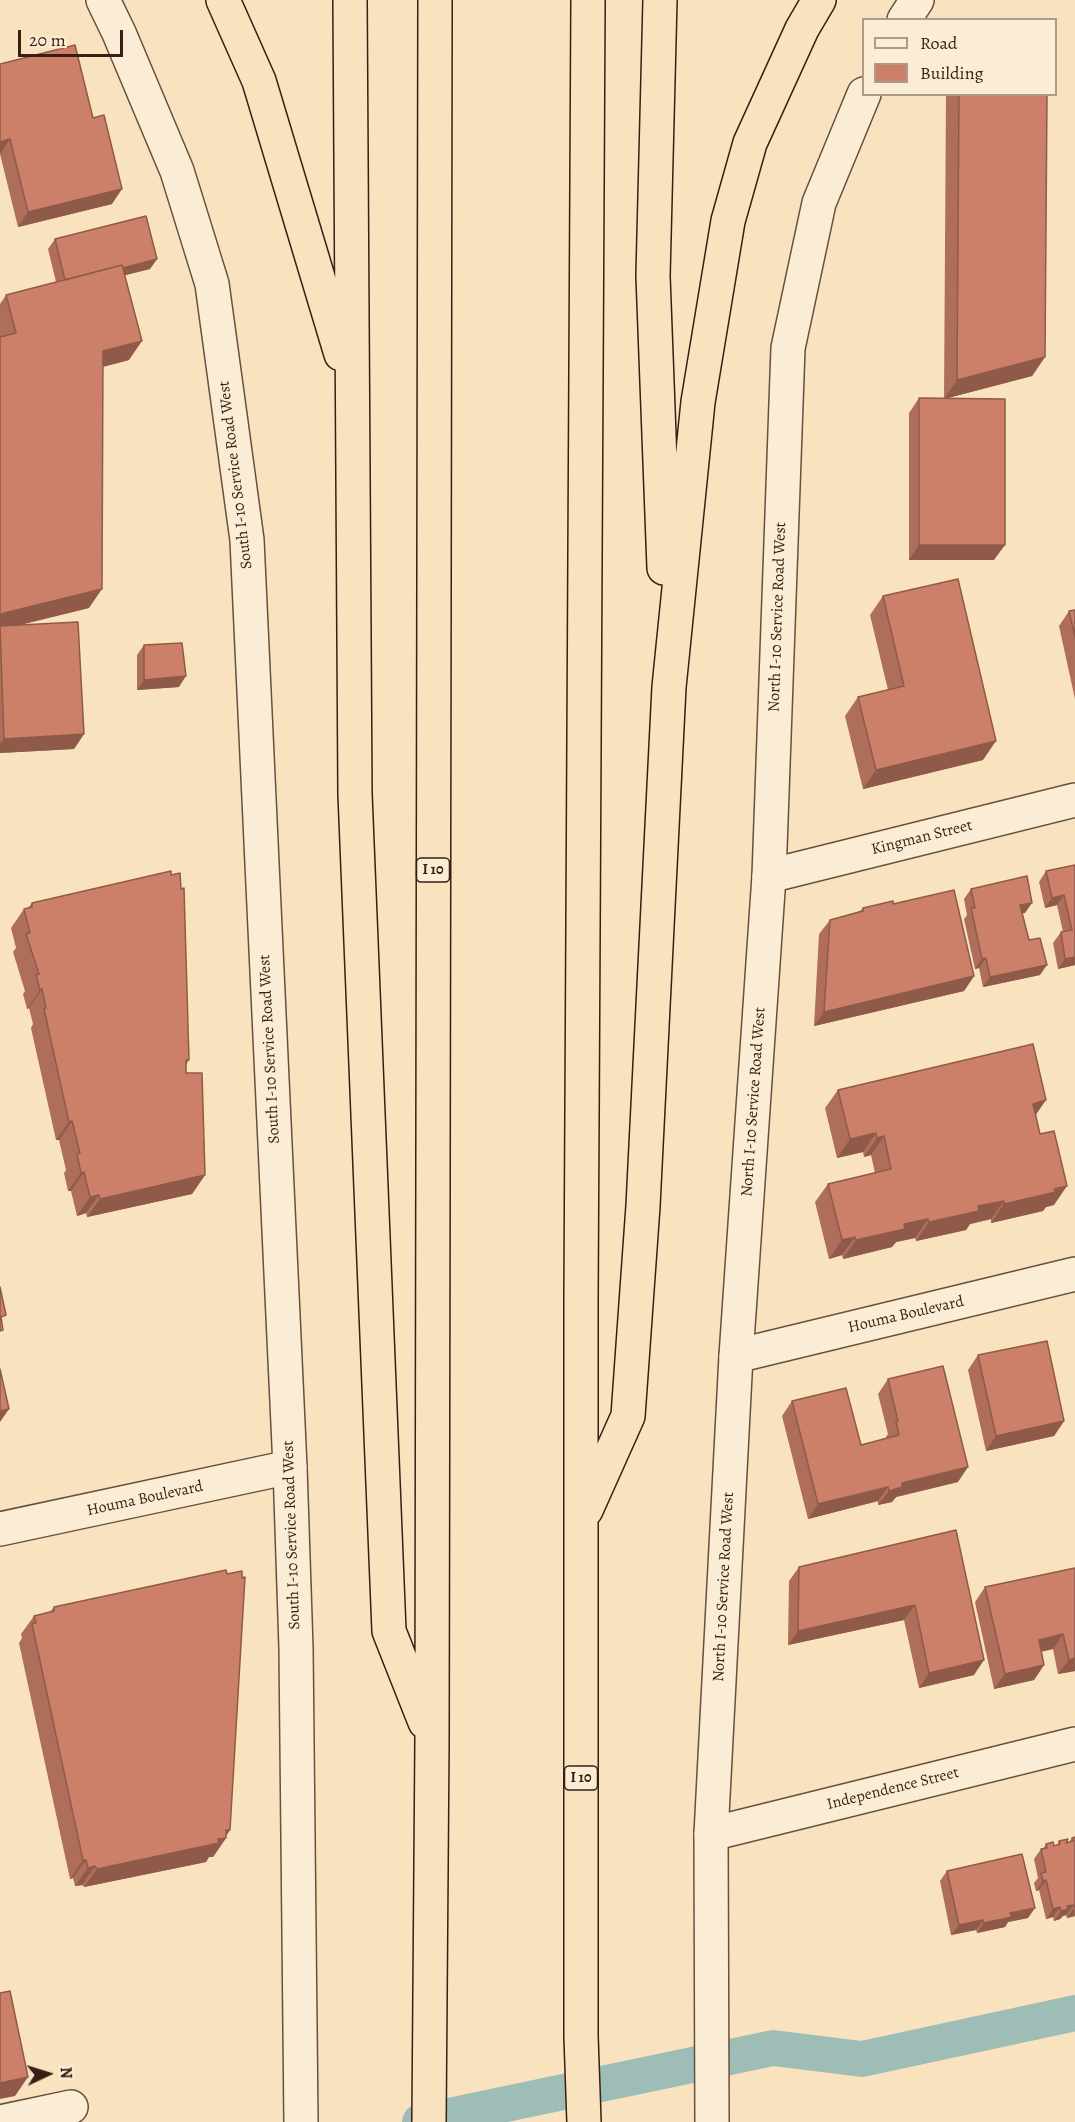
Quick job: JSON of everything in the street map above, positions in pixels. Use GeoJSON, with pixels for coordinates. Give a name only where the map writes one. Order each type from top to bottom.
{"type":"FeatureCollection","features":[{"type":"Feature","properties":{"kind":"highway"},"geometry":{"type":"LineString","coordinates":[[223,0],[259,81],[351,390]]}},
{"type":"Feature","properties":{"kind":"highway"},"geometry":{"type":"LineString","coordinates":[[350,0],[355,794],[389,1631],[432,1739]]}},
{"type":"Feature","properties":{"kind":"highway","name":"I 10"},"geometry":{"type":"LineString","coordinates":[[429,2122],[432,1739],[435,0]]}},
{"type":"Feature","properties":{"kind":"highway","name":"I 10"},"geometry":{"type":"LineString","coordinates":[[584,2122],[581,2036],[581,1285],[588,0]]}},
{"type":"Feature","properties":{"kind":"highway"},"geometry":{"type":"LineString","coordinates":[[660,0],[654,276],[669,687]]}},
{"type":"Feature","properties":{"kind":"highway"},"geometry":{"type":"LineString","coordinates":[[581,1521],[628,1416],[643,1206],[669,687],[698,402],[728,220],[750,143],[802,29],[819,0]]}},
{"type":"Feature","properties":{"kind":"street","name":"South I-10 Service Road West"},"geometry":{"type":"LineString","coordinates":[[103,0],[177,171],[212,284],[247,540],[290,1467],[296,1648],[301,2122]]}},
{"type":"Feature","properties":{"kind":"street"},"geometry":{"type":"LineString","coordinates":[[905,18],[917,0]]}},
{"type":"Feature","properties":{"kind":"street","name":"North I-10 Service Road West"},"geometry":{"type":"LineString","coordinates":[[712,2122],[711,1834],[736,1356],[769,876],[788,348],[819,203],[863,96]]}},
{"type":"Feature","properties":{"kind":"street","name":"Kingman Street"},"geometry":{"type":"LineString","coordinates":[[769,876],[1075,800]]}},
{"type":"Feature","properties":{"kind":"street","name":"Houma Boulevard"},"geometry":{"type":"LineString","coordinates":[[736,1356],[1075,1274]]}},
{"type":"Feature","properties":{"kind":"street","name":"Houma Boulevard"},"geometry":{"type":"LineString","coordinates":[[0,1529],[290,1467]]}},
{"type":"Feature","properties":{"kind":"street","name":"Independence Street"},"geometry":{"type":"LineString","coordinates":[[711,1834],[1075,1744]]}},
{"type":"Feature","properties":{"kind":"street"},"geometry":{"type":"LineString","coordinates":[[0,2122],[71,2106]]}},
{"type":"Feature","properties":{"kind":"building"},"geometry":{"type":"Polygon","coordinates":[[[75,45],[93,118],[104,115],[122,189],[28,212],[10,139],[0,142],[0,64],[75,45]]]}},
{"type":"Feature","properties":{"kind":"building"},"geometry":{"type":"Polygon","coordinates":[[[959,96],[1047,96],[1045,357],[957,380],[959,96]]]}},
{"type":"Feature","properties":{"kind":"building"},"geometry":{"type":"Polygon","coordinates":[[[146,216],[157,259],[123,268],[122,265],[65,280],[55,239],[146,216]]]}},
{"type":"Feature","properties":{"kind":"building"},"geometry":{"type":"Polygon","coordinates":[[[122,265],[142,341],[103,351],[102,589],[0,614],[0,337],[16,333],[6,295],[122,265]]]}},
{"type":"Feature","properties":{"kind":"building"},"geometry":{"type":"Polygon","coordinates":[[[919,398],[1005,399],[1005,545],[919,545],[919,398]]]}},
{"type":"Feature","properties":{"kind":"building"},"geometry":{"type":"Polygon","coordinates":[[[958,579],[996,741],[876,770],[858,697],[904,686],[883,596],[958,579]]]}},
{"type":"Feature","properties":{"kind":"building"},"geometry":{"type":"Polygon","coordinates":[[[1075,610],[1075,637],[1069,611],[1075,610]]]}},
{"type":"Feature","properties":{"kind":"building"},"geometry":{"type":"Polygon","coordinates":[[[78,622],[84,734],[4,739],[0,626],[78,622]]]}},
{"type":"Feature","properties":{"kind":"building"},"geometry":{"type":"Polygon","coordinates":[[[182,643],[186,676],[144,680],[144,645],[182,643]]]}},
{"type":"Feature","properties":{"kind":"building"},"geometry":{"type":"Polygon","coordinates":[[[1075,865],[1075,957],[1065,959],[1061,932],[1072,930],[1064,895],[1052,898],[1046,871],[1075,865]]]}},
{"type":"Feature","properties":{"kind":"building"},"geometry":{"type":"Polygon","coordinates":[[[171,871],[171,875],[180,873],[181,889],[184,888],[189,1060],[186,1060],[186,1073],[202,1073],[205,1175],[100,1199],[99,1195],[90,1197],[84,1172],[81,1173],[77,1154],[80,1153],[72,1121],[69,1122],[44,1009],[46,1008],[42,989],[40,990],[36,975],[39,974],[26,934],[30,933],[24,909],[32,907],[32,903],[171,871]]]}},
{"type":"Feature","properties":{"kind":"building"},"geometry":{"type":"Polygon","coordinates":[[[1027,876],[1032,903],[1020,905],[1029,940],[1040,938],[1047,965],[990,977],[986,958],[982,959],[971,908],[975,908],[971,889],[1027,876]]]}},
{"type":"Feature","properties":{"kind":"building"},"geometry":{"type":"Polygon","coordinates":[[[954,890],[974,976],[824,1012],[830,920],[863,911],[863,908],[893,901],[893,904],[954,890]]]}},
{"type":"Feature","properties":{"kind":"building"},"geometry":{"type":"Polygon","coordinates":[[[1033,1044],[1046,1100],[1033,1104],[1040,1134],[1054,1131],[1067,1186],[1054,1189],[1056,1192],[1004,1204],[1004,1201],[978,1206],[979,1211],[929,1222],[928,1219],[904,1224],[905,1229],[856,1240],[855,1237],[842,1240],[828,1184],[891,1169],[884,1136],[877,1138],[876,1133],[850,1139],[838,1090],[1033,1044]]]}},
{"type":"Feature","properties":{"kind":"building"},"geometry":{"type":"Polygon","coordinates":[[[0,1287],[6,1315],[1,1317],[3,1330],[0,1331],[0,1287]]]}},
{"type":"Feature","properties":{"kind":"building"},"geometry":{"type":"Polygon","coordinates":[[[1047,1341],[1064,1421],[996,1436],[978,1355],[1047,1341]]]}},
{"type":"Feature","properties":{"kind":"building"},"geometry":{"type":"Polygon","coordinates":[[[943,1366],[968,1467],[902,1483],[902,1487],[889,1491],[888,1487],[818,1504],[792,1401],[846,1388],[861,1445],[899,1435],[888,1379],[943,1366]]]}},
{"type":"Feature","properties":{"kind":"building"},"geometry":{"type":"Polygon","coordinates":[[[0,1369],[9,1409],[0,1411],[0,1369]]]}},
{"type":"Feature","properties":{"kind":"building"},"geometry":{"type":"Polygon","coordinates":[[[956,1530],[984,1660],[929,1673],[915,1605],[798,1631],[799,1567],[956,1530]]]}},
{"type":"Feature","properties":{"kind":"building"},"geometry":{"type":"Polygon","coordinates":[[[1075,1568],[1075,1658],[1069,1660],[1063,1634],[1039,1640],[1044,1665],[1005,1674],[985,1587],[1075,1568]]]}},
{"type":"Feature","properties":{"kind":"building"},"geometry":{"type":"Polygon","coordinates":[[[226,1570],[227,1574],[242,1571],[242,1578],[245,1577],[230,1830],[226,1830],[226,1838],[218,1839],[219,1843],[97,1869],[95,1866],[88,1868],[86,1860],[83,1860],[32,1624],[36,1623],[34,1616],[54,1611],[54,1607],[226,1570]]]}},
{"type":"Feature","properties":{"kind":"building"},"geometry":{"type":"Polygon","coordinates":[[[1075,1837],[1075,1908],[1074,1905],[1067,1906],[1068,1909],[1061,1911],[1060,1907],[1053,1909],[1046,1880],[1043,1881],[1041,1873],[1046,1872],[1041,1849],[1047,1848],[1046,1844],[1053,1842],[1054,1846],[1060,1844],[1059,1841],[1068,1839],[1066,1843],[1073,1841],[1072,1838],[1075,1837]]]}},
{"type":"Feature","properties":{"kind":"building"},"geometry":{"type":"Polygon","coordinates":[[[1022,1854],[1035,1908],[1010,1913],[1012,1917],[959,1925],[947,1871],[1022,1854]]]}},
{"type":"Feature","properties":{"kind":"building"},"geometry":{"type":"Polygon","coordinates":[[[10,1991],[28,2077],[0,2083],[0,1993],[10,1991]]]}},
{"type":"Feature","properties":{"kind":"waterway"},"geometry":{"type":"LineString","coordinates":[[420,2122],[773,2048],[862,2059],[1075,2013]]}}]}
